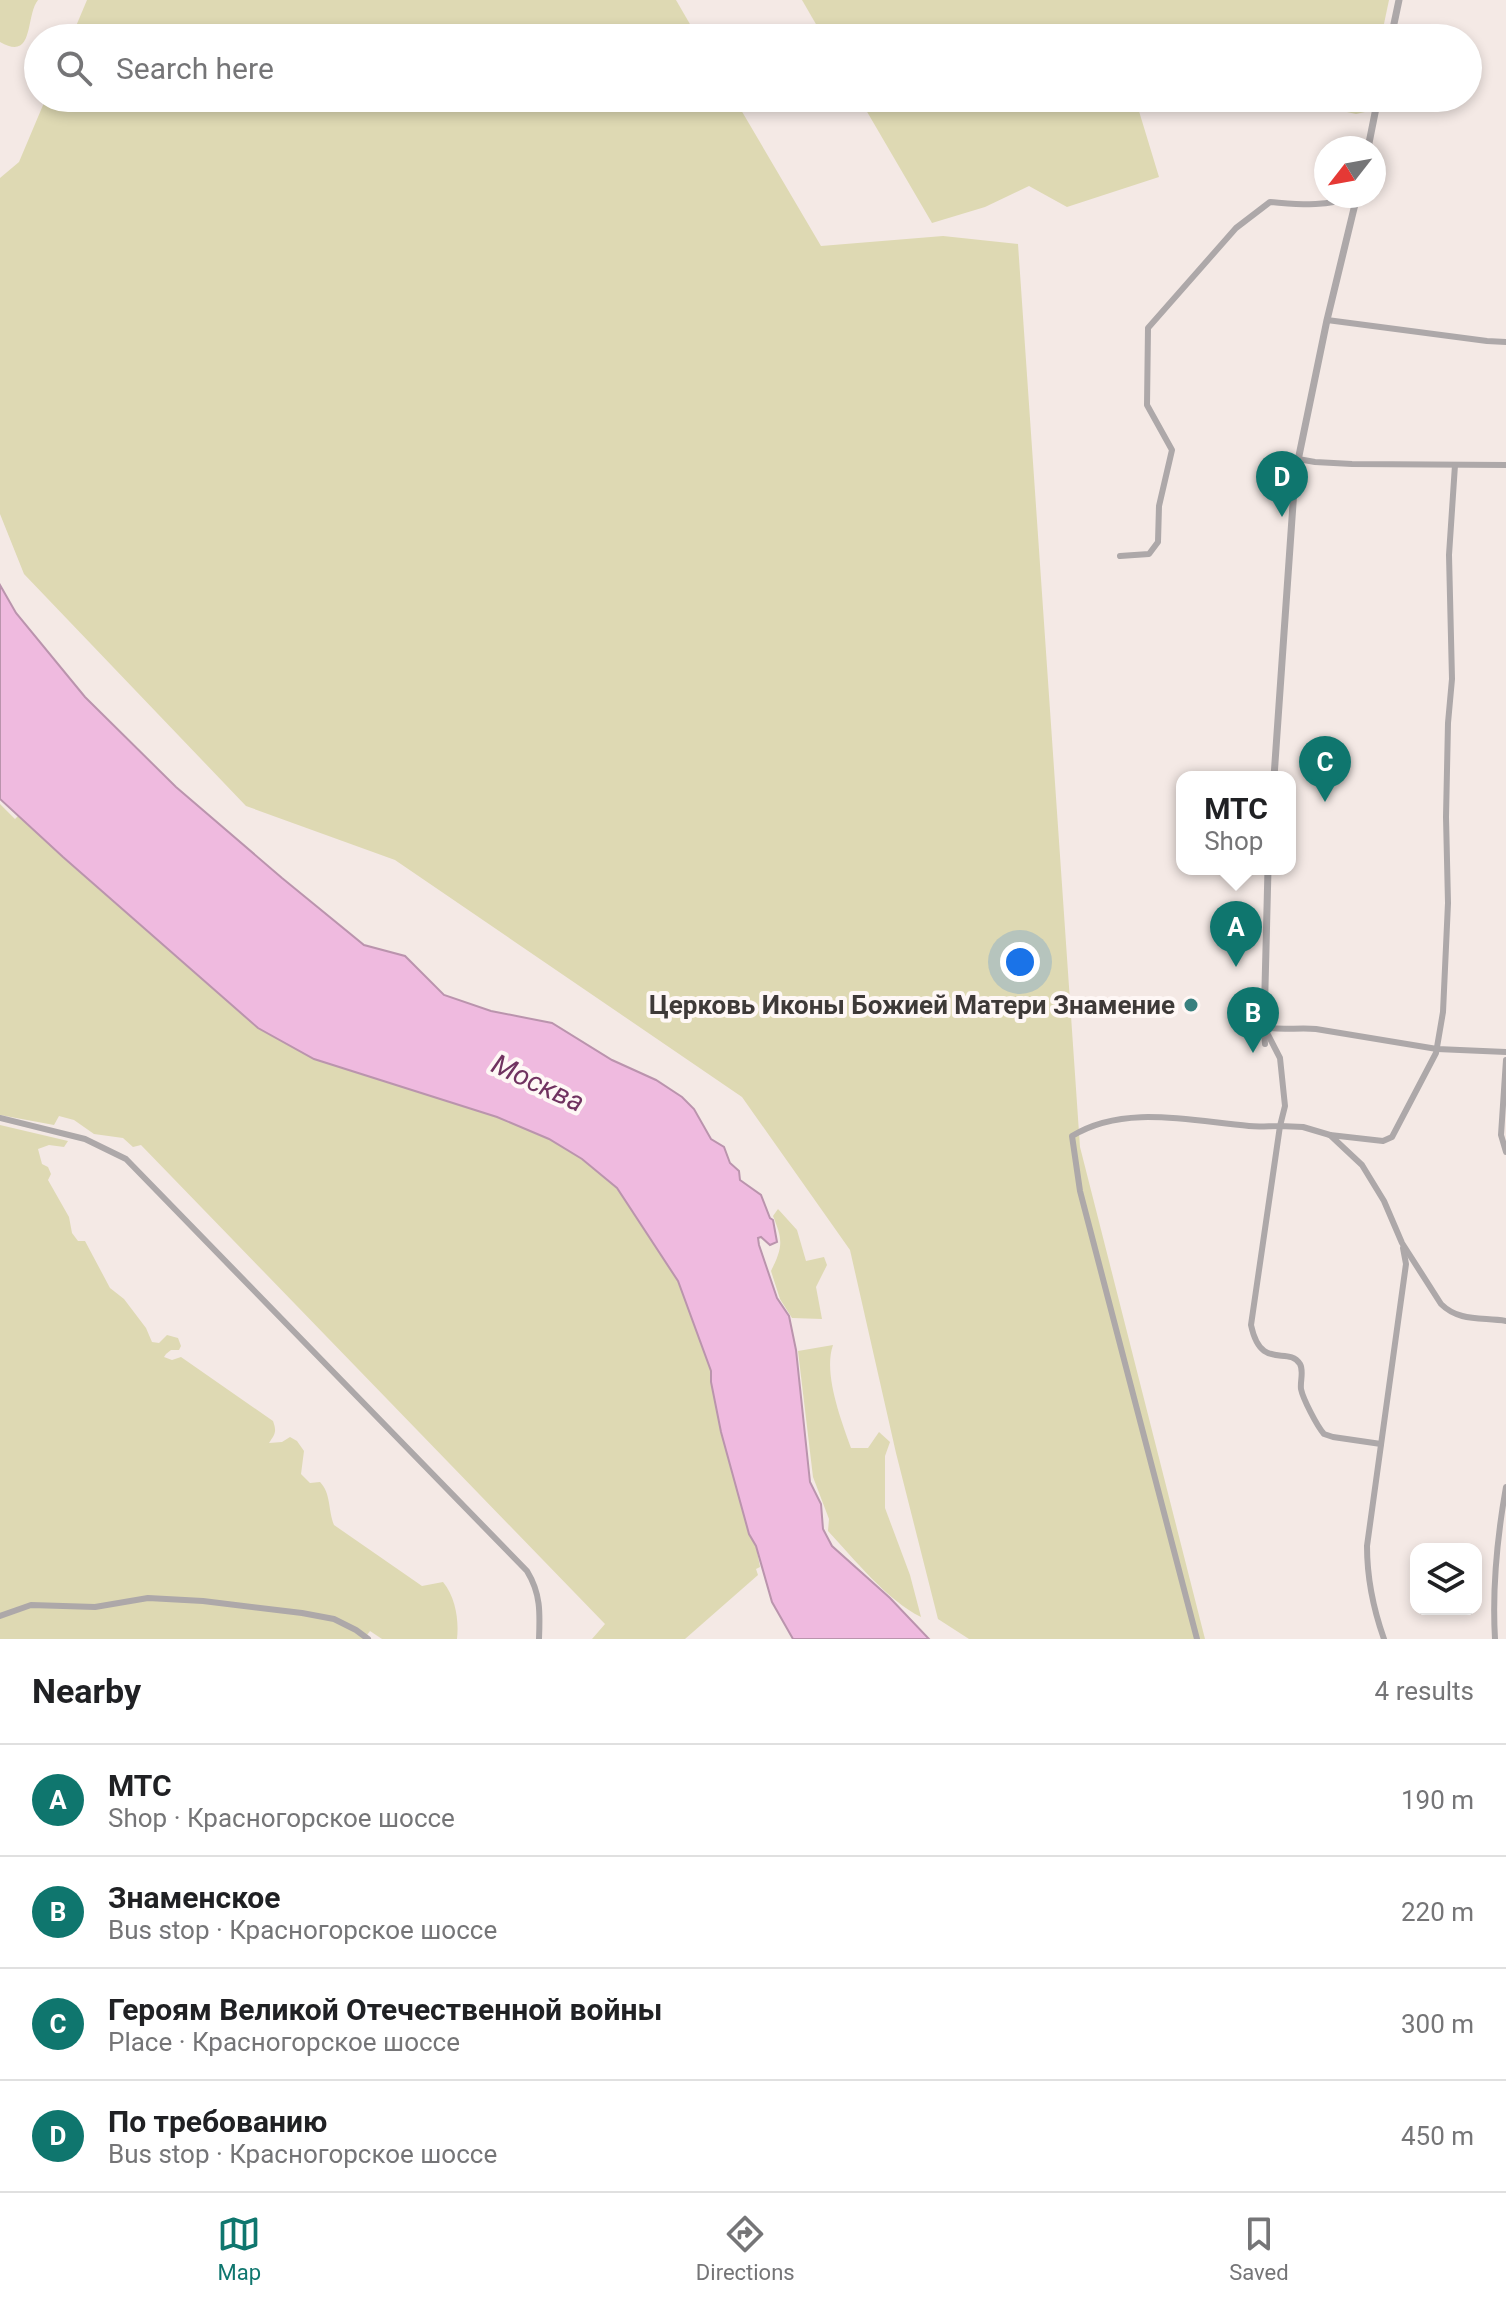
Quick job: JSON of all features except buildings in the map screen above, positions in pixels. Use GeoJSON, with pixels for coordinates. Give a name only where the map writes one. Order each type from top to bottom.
{"type":"FeatureCollection","features":[{"type":"Feature","properties":{"kind":"street"},"geometry":{"type":"LineString","coordinates":[[1394,24],[1399,0]]}},
{"type":"Feature","properties":{"kind":"street"},"geometry":{"type":"LineString","coordinates":[[1370,136],[1375,112]]}},
{"type":"Feature","properties":{"kind":"street"},"geometry":{"type":"LineString","coordinates":[[1120,556],[1149,554],[1158,542],[1159,506],[1172,450],[1147,405],[1148,328],[1236,228],[1270,202],[1314,204]]}},
{"type":"Feature","properties":{"kind":"street"},"geometry":{"type":"LineString","coordinates":[[1274,771],[1295,475],[1351,208]]}},
{"type":"Feature","properties":{"kind":"street"},"geometry":{"type":"LineString","coordinates":[[1327,320],[1506,342]]}},
{"type":"Feature","properties":{"kind":"street"},"geometry":{"type":"LineString","coordinates":[[1298,459],[1352,464],[1506,465]]}},
{"type":"Feature","properties":{"kind":"street"},"geometry":{"type":"LineString","coordinates":[[1197,1639],[1080,1191],[1072,1136],[1087,1126],[1137,1117],[1253,1127],[1303,1127],[1330,1135],[1383,1141],[1392,1137],[1437,1049],[1443,1012],[1448,903],[1448,723],[1452,679],[1449,555],[1455,465]]}},
{"type":"Feature","properties":{"kind":"street"},"geometry":{"type":"LineString","coordinates":[[1265,1044],[1268,875]]}},
{"type":"Feature","properties":{"kind":"street"},"geometry":{"type":"LineString","coordinates":[[1264,1027],[1275,1030],[1298,1027],[1316,1029],[1437,1049],[1506,1052]]}},
{"type":"Feature","properties":{"kind":"street"},"geometry":{"type":"LineString","coordinates":[[1264,1027],[1280,1058],[1285,1106],[1251,1325],[1254,1338],[1269,1355],[1298,1361],[1302,1371],[1303,1396],[1324,1434],[1381,1444]]}},
{"type":"Feature","properties":{"kind":"street"},"geometry":{"type":"LineString","coordinates":[[1506,1060],[1501,1135],[1506,1152]]}},
{"type":"Feature","properties":{"kind":"street"},"geometry":{"type":"LineString","coordinates":[[0,1118],[85,1139],[126,1159],[527,1571],[535,1584],[540,1603],[539,1639]]}},
{"type":"Feature","properties":{"kind":"street"},"geometry":{"type":"LineString","coordinates":[[1330,1135],[1362,1165],[1374,1183],[1402,1243],[1441,1304],[1448,1311],[1465,1318],[1506,1321]]}},
{"type":"Feature","properties":{"kind":"street"},"geometry":{"type":"LineString","coordinates":[[1384,1639],[1371,1597],[1367,1546],[1406,1264],[1402,1243]]}},
{"type":"Feature","properties":{"kind":"street"},"geometry":{"type":"LineString","coordinates":[[1495,1639],[1494,1576],[1506,1487]]}},
{"type":"Feature","properties":{"kind":"street"},"geometry":{"type":"LineString","coordinates":[[0,1616],[31,1605],[95,1607],[148,1598],[203,1601],[334,1619],[368,1639]]}},
{"type":"Feature","properties":{"kind":"shaded area"},"geometry":{"type":"Polygon","coordinates":[[[0,0],[38,0],[30,24],[24,24],[24,42],[11,47],[0,42],[0,0]]]}},
{"type":"Feature","properties":{"kind":"shaded area"},"geometry":{"type":"Polygon","coordinates":[[[87,0],[676,0],[690,24],[77,24],[87,0]]]}},
{"type":"Feature","properties":{"kind":"shaded area"},"geometry":{"type":"Polygon","coordinates":[[[802,0],[1389,0],[1384,24],[816,24],[802,0]]]}},
{"type":"Feature","properties":{"kind":"shaded area"},"geometry":{"type":"Polygon","coordinates":[[[40,112],[742,112],[821,246],[943,236],[1018,244],[1080,1147],[1205,1639],[969,1639],[938,1619],[850,1250],[742,1097],[395,860],[246,806],[24,574],[0,514],[0,178],[19,162],[40,112]]]}},
{"type":"Feature","properties":{"kind":"shaded area"},"geometry":{"type":"Polygon","coordinates":[[[867,112],[1139,112],[1159,177],[1067,207],[1029,186],[985,207],[932,223],[867,112]]]}},
{"type":"Feature","properties":{"kind":"shaded area"},"geometry":{"type":"Polygon","coordinates":[[[0,804],[15,819],[18,816],[258,1028],[314,1059],[497,1117],[549,1139],[582,1159],[617,1188],[679,1281],[711,1371],[721,1432],[749,1534],[756,1546],[760,1567],[756,1569],[758,1575],[685,1639],[592,1639],[605,1624],[141,1145],[133,1147],[123,1138],[94,1134],[74,1120],[59,1116],[54,1125],[0,1115],[0,804]]]}},
{"type":"Feature","properties":{"kind":"shaded area"},"geometry":{"type":"Polygon","coordinates":[[[0,1125],[68,1141],[64,1147],[49,1145],[38,1149],[42,1164],[48,1167],[51,1174],[48,1180],[69,1217],[72,1233],[78,1241],[85,1241],[110,1288],[124,1299],[146,1328],[152,1342],[159,1343],[167,1335],[178,1338],[179,1350],[171,1350],[164,1357],[172,1360],[181,1357],[273,1421],[275,1433],[269,1443],[282,1442],[290,1437],[297,1441],[304,1451],[301,1474],[310,1483],[320,1482],[324,1486],[334,1525],[422,1586],[443,1582],[456,1610],[457,1639],[382,1639],[370,1631],[364,1639],[0,1639],[0,1125]]]}},
{"type":"Feature","properties":{"kind":"shaded area"},"geometry":{"type":"Polygon","coordinates":[[[778,1209],[797,1230],[806,1261],[824,1257],[827,1265],[816,1287],[822,1319],[792,1318],[780,1299],[771,1271],[780,1244],[773,1216],[778,1209]]]}},
{"type":"Feature","properties":{"kind":"shaded area"},"geometry":{"type":"Polygon","coordinates":[[[833,1345],[830,1356],[832,1383],[851,1448],[868,1448],[879,1432],[890,1442],[885,1456],[885,1508],[910,1575],[921,1617],[884,1590],[828,1531],[829,1519],[813,1477],[798,1351],[833,1345]]]}},
{"type":"Feature","properties":{"kind":"water","name":"Москва"},"geometry":{"type":"Polygon","coordinates":[[[0,585],[16,613],[85,697],[176,787],[364,945],[405,956],[444,995],[491,1011],[552,1023],[612,1060],[656,1080],[694,1109],[711,1139],[724,1147],[730,1163],[739,1171],[740,1180],[761,1195],[773,1220],[777,1242],[770,1245],[761,1237],[758,1238],[759,1245],[777,1298],[789,1316],[796,1350],[810,1482],[821,1504],[823,1529],[832,1546],[890,1598],[929,1639],[793,1639],[772,1602],[756,1546],[749,1534],[721,1432],[711,1371],[678,1281],[617,1188],[582,1159],[549,1139],[497,1117],[314,1059],[258,1028],[0,799],[0,585]]]}},
{"type":"Feature","properties":{"kind":"place","name":"По требованию"},"geometry":{"type":"Point","coordinates":[1282,517]}},
{"type":"Feature","properties":{"kind":"place","name":"Героям Великой Отечественной войны"},"geometry":{"type":"Point","coordinates":[1325,802]}},
{"type":"Feature","properties":{"kind":"place","name":"МТС"},"geometry":{"type":"Point","coordinates":[1236,967]}},
{"type":"Feature","properties":{"kind":"place","name":"Церковь Иконы Божией Матери Знамение"},"geometry":{"type":"Point","coordinates":[1191,1005]}},
{"type":"Feature","properties":{"kind":"place","name":"Знаменское"},"geometry":{"type":"Point","coordinates":[1253,1053]}}]}
